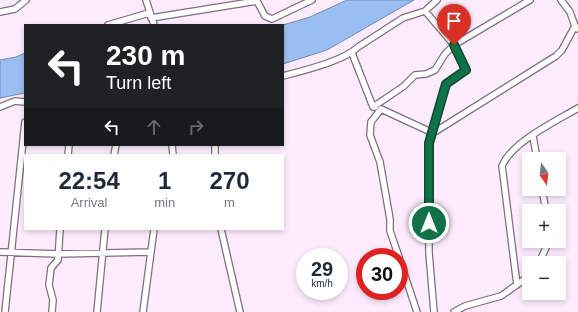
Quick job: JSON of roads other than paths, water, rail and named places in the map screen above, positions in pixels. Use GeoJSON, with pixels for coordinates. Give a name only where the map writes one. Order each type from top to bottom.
{"type":"FeatureCollection","features":[{"type":"Feature","properties":{"kind":"street"},"geometry":{"type":"LineString","coordinates":[[0,12],[15,9],[26,0]]}},
{"type":"Feature","properties":{"kind":"street"},"geometry":{"type":"LineString","coordinates":[[146,0],[154,24]]}},
{"type":"Feature","properties":{"kind":"street"},"geometry":{"type":"LineString","coordinates":[[113,24],[150,16],[257,0],[265,16],[272,19],[312,0]]}},
{"type":"Feature","properties":{"kind":"street"},"geometry":{"type":"LineString","coordinates":[[284,76],[306,70],[352,53],[358,47],[403,18],[425,11],[437,0]]}},
{"type":"Feature","properties":{"kind":"street"},"geometry":{"type":"LineString","coordinates":[[373,106],[404,86],[415,75],[426,74],[435,70],[445,54],[454,45],[530,0]]}},
{"type":"Feature","properties":{"kind":"street"},"geometry":{"type":"LineString","coordinates":[[433,133],[556,56],[562,50],[576,28],[565,1]]}},
{"type":"Feature","properties":{"kind":"street"},"geometry":{"type":"LineString","coordinates":[[425,11],[454,45],[466,70],[446,84],[428,156],[429,253],[434,312]]}},
{"type":"Feature","properties":{"kind":"street"},"geometry":{"type":"LineString","coordinates":[[352,53],[373,106],[433,133]]}},
{"type":"Feature","properties":{"kind":"street"},"geometry":{"type":"LineString","coordinates":[[0,107],[15,101],[24,102]]}},
{"type":"Feature","properties":{"kind":"street"},"geometry":{"type":"LineString","coordinates":[[517,285],[502,166],[508,156],[533,136],[578,108]]}},
{"type":"Feature","properties":{"kind":"street"},"geometry":{"type":"LineString","coordinates":[[381,110],[371,122],[370,135],[380,162],[390,219],[390,231],[396,248]]}},
{"type":"Feature","properties":{"kind":"street"},"geometry":{"type":"LineString","coordinates":[[5,312],[24,131]]}},
{"type":"Feature","properties":{"kind":"street"},"geometry":{"type":"LineString","coordinates":[[533,136],[536,152]]}},
{"type":"Feature","properties":{"kind":"street"},"geometry":{"type":"LineString","coordinates":[[52,312],[53,300],[49,285],[52,268],[58,260],[60,230]]}},
{"type":"Feature","properties":{"kind":"street"},"geometry":{"type":"LineString","coordinates":[[97,312],[105,230]]}},
{"type":"Feature","properties":{"kind":"street"},"geometry":{"type":"LineString","coordinates":[[143,312],[154,230]]}},
{"type":"Feature","properties":{"kind":"street"},"geometry":{"type":"LineString","coordinates":[[221,230],[240,312]]}},
{"type":"Feature","properties":{"kind":"street"},"geometry":{"type":"LineString","coordinates":[[0,252],[58,254],[150,252]]}},
{"type":"Feature","properties":{"kind":"street"},"geometry":{"type":"LineString","coordinates":[[454,312],[465,306],[501,296],[522,281]]}},
{"type":"Feature","properties":{"kind":"street"},"geometry":{"type":"LineString","coordinates":[[408,284],[417,312]]}},
{"type":"Feature","properties":{"kind":"water"},"geometry":{"type":"Polygon","coordinates":[[[347,0],[414,0],[327,50],[284,64],[284,25],[310,17],[347,0]]]}},
{"type":"Feature","properties":{"kind":"water"},"geometry":{"type":"Polygon","coordinates":[[[24,53],[24,93],[0,98],[0,60],[16,57],[24,53]]]}}]}
